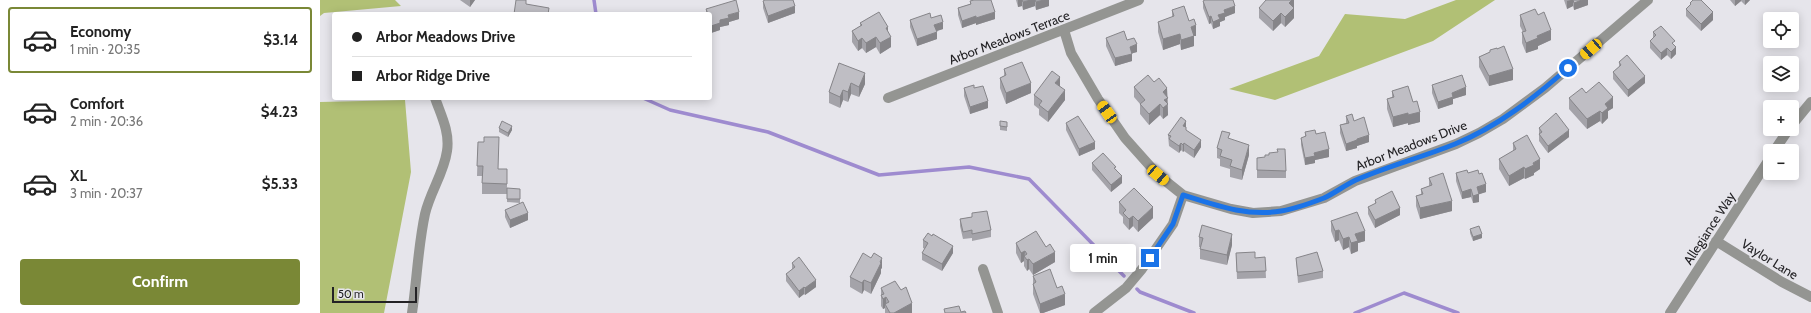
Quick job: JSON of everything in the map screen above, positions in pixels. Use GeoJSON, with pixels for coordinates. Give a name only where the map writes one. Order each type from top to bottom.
{"type":"FeatureCollection","features":[{"type":"Feature","properties":{"kind":"street","name":"Arbor Meadows Terrace"},"geometry":{"type":"LineString","coordinates":[[888,98],[1139,0]]}},
{"type":"Feature","properties":{"kind":"street","name":"Arbor Meadows Drive"},"geometry":{"type":"LineString","coordinates":[[1064,30],[1071,53],[1098,99],[1125,138],[1158,175],[1183,195],[1231,209],[1253,213],[1281,211],[1324,198],[1355,181],[1456,144],[1503,119],[1545,88],[1648,0]]}},
{"type":"Feature","properties":{"kind":"street"},"geometry":{"type":"LineString","coordinates":[[412,313],[425,212],[444,163],[447,150],[445,124],[436,100]]}},
{"type":"Feature","properties":{"kind":"street"},"geometry":{"type":"LineString","coordinates":[[1799,117],[1810,104]]}},
{"type":"Feature","properties":{"kind":"street","name":"Allegiance Way"},"geometry":{"type":"LineString","coordinates":[[1670,313],[1763,169]]}},
{"type":"Feature","properties":{"kind":"street"},"geometry":{"type":"LineString","coordinates":[[1094,313],[1126,288],[1142,269],[1173,224],[1183,195]]}},
{"type":"Feature","properties":{"kind":"street","name":"Vaylor Lane"},"geometry":{"type":"LineString","coordinates":[[1716,241],[1782,282],[1811,297]]}},
{"type":"Feature","properties":{"kind":"street"},"geometry":{"type":"LineString","coordinates":[[984,269],[998,313]]}},
{"type":"Feature","properties":{"kind":"green space"},"geometry":{"type":"Polygon","coordinates":[[[320,0],[395,0],[401,6],[332,12],[324,13],[320,16],[320,0]]]}},
{"type":"Feature","properties":{"kind":"green space"},"geometry":{"type":"Polygon","coordinates":[[[1456,0],[1495,0],[1433,41],[1275,100],[1229,89],[1319,56],[1345,14],[1405,19],[1456,0]]]}},
{"type":"Feature","properties":{"kind":"green space"},"geometry":{"type":"Polygon","coordinates":[[[405,100],[411,172],[384,313],[320,313],[320,102],[405,100]]]}},
{"type":"Feature","properties":{"kind":"building"},"geometry":{"type":"Polygon","coordinates":[[[516,0],[526,0],[526,4],[549,8],[548,12],[514,12],[516,0]]]}},
{"type":"Feature","properties":{"kind":"building"},"geometry":{"type":"Polygon","coordinates":[[[736,0],[739,12],[728,15],[729,18],[720,20],[720,23],[712,26],[712,12],[707,12],[706,9],[736,0]]]}},
{"type":"Feature","properties":{"kind":"building"},"geometry":{"type":"Polygon","coordinates":[[[793,0],[795,6],[768,16],[763,1],[793,0]]]}},
{"type":"Feature","properties":{"kind":"building"},"geometry":{"type":"Polygon","coordinates":[[[991,0],[995,12],[962,21],[958,8],[971,4],[970,1],[991,0]]]}},
{"type":"Feature","properties":{"kind":"building"},"geometry":{"type":"Polygon","coordinates":[[[1233,0],[1235,6],[1224,10],[1225,13],[1218,15],[1220,19],[1213,22],[1211,16],[1209,17],[1203,1],[1233,0]]]}},
{"type":"Feature","properties":{"kind":"building"},"geometry":{"type":"Polygon","coordinates":[[[1266,0],[1292,0],[1289,3],[1294,8],[1285,17],[1281,13],[1273,21],[1259,8],[1266,0]]]}},
{"type":"Feature","properties":{"kind":"building"},"geometry":{"type":"Polygon","coordinates":[[[1573,0],[1582,0],[1574,3],[1573,0]]]}},
{"type":"Feature","properties":{"kind":"building"},"geometry":{"type":"Polygon","coordinates":[[[1693,0],[1701,0],[1713,12],[1701,24],[1686,9],[1693,0]]]}},
{"type":"Feature","properties":{"kind":"building"},"geometry":{"type":"Polygon","coordinates":[[[1184,6],[1189,21],[1194,19],[1196,25],[1191,27],[1194,36],[1181,40],[1180,34],[1163,39],[1158,22],[1174,16],[1172,10],[1184,6]]]}},
{"type":"Feature","properties":{"kind":"building"},"geometry":{"type":"Polygon","coordinates":[[[1535,9],[1538,15],[1544,12],[1551,30],[1526,43],[1522,32],[1526,31],[1520,15],[1535,9]]]}},
{"type":"Feature","properties":{"kind":"building"},"geometry":{"type":"Polygon","coordinates":[[[879,12],[888,27],[886,28],[891,37],[880,43],[876,37],[866,43],[862,38],[858,41],[852,31],[862,25],[860,23],[879,12]]]}},
{"type":"Feature","properties":{"kind":"building"},"geometry":{"type":"Polygon","coordinates":[[[930,13],[931,18],[941,15],[943,22],[934,25],[937,32],[917,39],[910,20],[930,13]]]}},
{"type":"Feature","properties":{"kind":"building"},"geometry":{"type":"Polygon","coordinates":[[[1661,26],[1675,41],[1672,43],[1676,47],[1671,52],[1667,48],[1661,53],[1650,41],[1656,35],[1653,32],[1661,26]]]}},
{"type":"Feature","properties":{"kind":"building"},"geometry":{"type":"Polygon","coordinates":[[[1124,31],[1127,40],[1134,38],[1137,44],[1130,47],[1132,54],[1115,58],[1106,38],[1124,31]]]}},
{"type":"Feature","properties":{"kind":"building"},"geometry":{"type":"Polygon","coordinates":[[[1504,46],[1513,69],[1489,76],[1479,57],[1490,52],[1490,50],[1504,46]]]}},
{"type":"Feature","properties":{"kind":"building"},"geometry":{"type":"Polygon","coordinates":[[[1627,55],[1645,76],[1628,90],[1613,72],[1621,65],[1619,62],[1627,55]]]}},
{"type":"Feature","properties":{"kind":"building"},"geometry":{"type":"Polygon","coordinates":[[[1022,62],[1031,83],[1006,93],[1000,78],[1006,75],[1004,69],[1022,62]]]}},
{"type":"Feature","properties":{"kind":"building"},"geometry":{"type":"Polygon","coordinates":[[[839,63],[865,73],[859,87],[851,83],[848,92],[843,90],[840,97],[829,92],[839,63]]]}},
{"type":"Feature","properties":{"kind":"building"},"geometry":{"type":"Polygon","coordinates":[[[1052,71],[1060,77],[1055,83],[1065,90],[1048,112],[1039,105],[1042,101],[1034,95],[1052,71]]]}},
{"type":"Feature","properties":{"kind":"building"},"geometry":{"type":"Polygon","coordinates":[[[1148,75],[1154,82],[1159,78],[1167,88],[1163,92],[1168,98],[1164,100],[1168,104],[1163,108],[1160,104],[1149,114],[1140,104],[1145,100],[1134,87],[1148,75]]]}},
{"type":"Feature","properties":{"kind":"building"},"geometry":{"type":"Polygon","coordinates":[[[1462,75],[1466,87],[1452,93],[1453,97],[1438,102],[1432,85],[1462,75]]]}},
{"type":"Feature","properties":{"kind":"building"},"geometry":{"type":"Polygon","coordinates":[[[1599,82],[1613,97],[1605,104],[1608,108],[1602,113],[1600,111],[1587,119],[1569,98],[1582,88],[1586,93],[1599,82]]]}},
{"type":"Feature","properties":{"kind":"building"},"geometry":{"type":"Polygon","coordinates":[[[974,85],[974,88],[983,86],[988,101],[970,107],[964,88],[974,85]]]}},
{"type":"Feature","properties":{"kind":"building"},"geometry":{"type":"Polygon","coordinates":[[[1408,86],[1413,102],[1417,101],[1420,112],[1408,115],[1408,113],[1393,117],[1387,99],[1394,97],[1392,91],[1408,86]]]}},
{"type":"Feature","properties":{"kind":"building"},"geometry":{"type":"Polygon","coordinates":[[[1556,113],[1569,130],[1548,146],[1539,134],[1542,132],[1539,128],[1556,113]]]}},
{"type":"Feature","properties":{"kind":"building"},"geometry":{"type":"Polygon","coordinates":[[[1352,114],[1354,121],[1364,117],[1369,135],[1346,144],[1340,125],[1349,123],[1346,116],[1352,114]]]}},
{"type":"Feature","properties":{"kind":"building"},"geometry":{"type":"Polygon","coordinates":[[[1078,116],[1095,142],[1079,149],[1066,123],[1078,116]]]}},
{"type":"Feature","properties":{"kind":"building"},"geometry":{"type":"Polygon","coordinates":[[[1181,117],[1186,121],[1183,126],[1186,127],[1186,130],[1201,140],[1194,150],[1184,143],[1183,145],[1181,143],[1179,146],[1169,139],[1171,136],[1168,135],[1181,117]]]}},
{"type":"Feature","properties":{"kind":"building"},"geometry":{"type":"Polygon","coordinates":[[[502,121],[512,126],[508,133],[499,128],[502,121]]]}},
{"type":"Feature","properties":{"kind":"building"},"geometry":{"type":"Polygon","coordinates":[[[1000,121],[1007,122],[1007,127],[1000,126],[1000,121]]]}},
{"type":"Feature","properties":{"kind":"building"},"geometry":{"type":"Polygon","coordinates":[[[1315,130],[1316,134],[1325,132],[1329,149],[1314,153],[1315,156],[1305,158],[1301,138],[1306,136],[1305,132],[1315,130]]]}},
{"type":"Feature","properties":{"kind":"building"},"geometry":{"type":"Polygon","coordinates":[[[1222,131],[1230,133],[1228,138],[1249,145],[1242,170],[1230,166],[1232,160],[1220,156],[1222,150],[1217,148],[1222,131]]]}},
{"type":"Feature","properties":{"kind":"building"},"geometry":{"type":"Polygon","coordinates":[[[1527,135],[1540,159],[1533,163],[1534,165],[1525,169],[1524,167],[1509,176],[1499,159],[1516,149],[1513,143],[1527,135]]]}},
{"type":"Feature","properties":{"kind":"building"},"geometry":{"type":"Polygon","coordinates":[[[484,137],[499,137],[498,169],[507,169],[507,184],[482,183],[483,166],[477,166],[478,142],[484,142],[484,137]]]}},
{"type":"Feature","properties":{"kind":"building"},"geometry":{"type":"Polygon","coordinates":[[[1277,149],[1285,149],[1286,171],[1257,170],[1257,158],[1265,157],[1265,155],[1269,155],[1269,153],[1278,152],[1277,149]]]}},
{"type":"Feature","properties":{"kind":"building"},"geometry":{"type":"Polygon","coordinates":[[[1103,153],[1122,176],[1111,185],[1092,163],[1103,153]]]}},
{"type":"Feature","properties":{"kind":"building"},"geometry":{"type":"Polygon","coordinates":[[[1467,170],[1468,173],[1478,170],[1479,174],[1482,173],[1486,184],[1477,187],[1479,194],[1473,196],[1471,189],[1462,192],[1456,173],[1467,170]]]}},
{"type":"Feature","properties":{"kind":"building"},"geometry":{"type":"Polygon","coordinates":[[[1443,173],[1452,201],[1420,208],[1416,196],[1423,194],[1421,189],[1432,185],[1429,178],[1443,173]]]}},
{"type":"Feature","properties":{"kind":"building"},"geometry":{"type":"Polygon","coordinates":[[[507,188],[520,189],[520,199],[507,199],[507,188]]]}},
{"type":"Feature","properties":{"kind":"building"},"geometry":{"type":"Polygon","coordinates":[[[1134,188],[1153,207],[1138,221],[1133,216],[1129,219],[1123,213],[1126,210],[1119,202],[1134,188]]]}},
{"type":"Feature","properties":{"kind":"building"},"geometry":{"type":"Polygon","coordinates":[[[1392,191],[1400,208],[1375,220],[1368,207],[1376,203],[1375,200],[1392,191]]]}},
{"type":"Feature","properties":{"kind":"building"},"geometry":{"type":"Polygon","coordinates":[[[523,202],[528,213],[510,220],[505,210],[523,202]]]}},
{"type":"Feature","properties":{"kind":"building"},"geometry":{"type":"Polygon","coordinates":[[[987,211],[991,230],[972,234],[972,230],[963,232],[960,219],[972,217],[972,213],[987,211]]]}},
{"type":"Feature","properties":{"kind":"building"},"geometry":{"type":"Polygon","coordinates":[[[1357,212],[1365,231],[1355,234],[1358,241],[1351,243],[1349,237],[1343,239],[1339,230],[1335,231],[1331,221],[1357,212]]]}},
{"type":"Feature","properties":{"kind":"building"},"geometry":{"type":"Polygon","coordinates":[[[1202,225],[1232,234],[1227,255],[1200,249],[1203,238],[1199,237],[1202,225]]]}},
{"type":"Feature","properties":{"kind":"building"},"geometry":{"type":"Polygon","coordinates":[[[1479,226],[1482,234],[1473,237],[1470,229],[1479,226]]]}},
{"type":"Feature","properties":{"kind":"building"},"geometry":{"type":"Polygon","coordinates":[[[1036,231],[1046,247],[1050,244],[1055,252],[1033,264],[1024,256],[1027,254],[1025,251],[1021,253],[1016,243],[1036,231]]]}},
{"type":"Feature","properties":{"kind":"building"},"geometry":{"type":"Polygon","coordinates":[[[928,233],[932,236],[933,234],[953,246],[942,264],[922,253],[928,243],[923,240],[928,233]]]}},
{"type":"Feature","properties":{"kind":"building"},"geometry":{"type":"Polygon","coordinates":[[[1255,252],[1255,258],[1265,257],[1266,271],[1237,272],[1236,253],[1255,252]]]}},
{"type":"Feature","properties":{"kind":"building"},"geometry":{"type":"Polygon","coordinates":[[[1317,252],[1323,271],[1298,276],[1296,258],[1317,252]]]}},
{"type":"Feature","properties":{"kind":"building"},"geometry":{"type":"Polygon","coordinates":[[[863,253],[871,258],[874,253],[882,258],[871,283],[864,280],[862,283],[850,277],[863,253]]]}},
{"type":"Feature","properties":{"kind":"building"},"geometry":{"type":"Polygon","coordinates":[[[799,257],[816,280],[799,291],[786,274],[795,267],[792,263],[799,257]]]}},
{"type":"Feature","properties":{"kind":"building"},"geometry":{"type":"Polygon","coordinates":[[[1050,269],[1057,288],[1062,286],[1065,294],[1040,304],[1033,284],[1036,282],[1033,276],[1050,269]]]}},
{"type":"Feature","properties":{"kind":"building"},"geometry":{"type":"Polygon","coordinates":[[[895,281],[901,290],[906,287],[912,303],[894,313],[890,313],[885,304],[889,302],[886,297],[883,299],[881,295],[884,294],[881,288],[895,281]]]}},
{"type":"Feature","properties":{"kind":"building"},"geometry":{"type":"Polygon","coordinates":[[[959,306],[961,312],[965,311],[966,313],[945,313],[944,309],[959,306]]]}},
{"type":"Feature","properties":{"kind":"waterway"},"geometry":{"type":"LineString","coordinates":[[594,0],[596,12]]}},
{"type":"Feature","properties":{"kind":"waterway"},"geometry":{"type":"LineString","coordinates":[[648,100],[670,110],[768,132],[879,175],[969,167],[1029,179],[1124,276]]}},
{"type":"Feature","properties":{"kind":"waterway"},"geometry":{"type":"LineString","coordinates":[[1137,289],[1140,292],[1194,313]]}},
{"type":"Feature","properties":{"kind":"waterway"},"geometry":{"type":"LineString","coordinates":[[1355,313],[1404,293],[1458,313]]}},
{"type":"Feature","properties":{"kind":"route"},"geometry":{"type":"LineString","coordinates":[[1150,258],[1173,224],[1183,195],[1231,209],[1253,213],[1281,211],[1303,205],[1324,198],[1355,181],[1456,144],[1479,133],[1503,119],[1545,88],[1568,68]]}}]}
